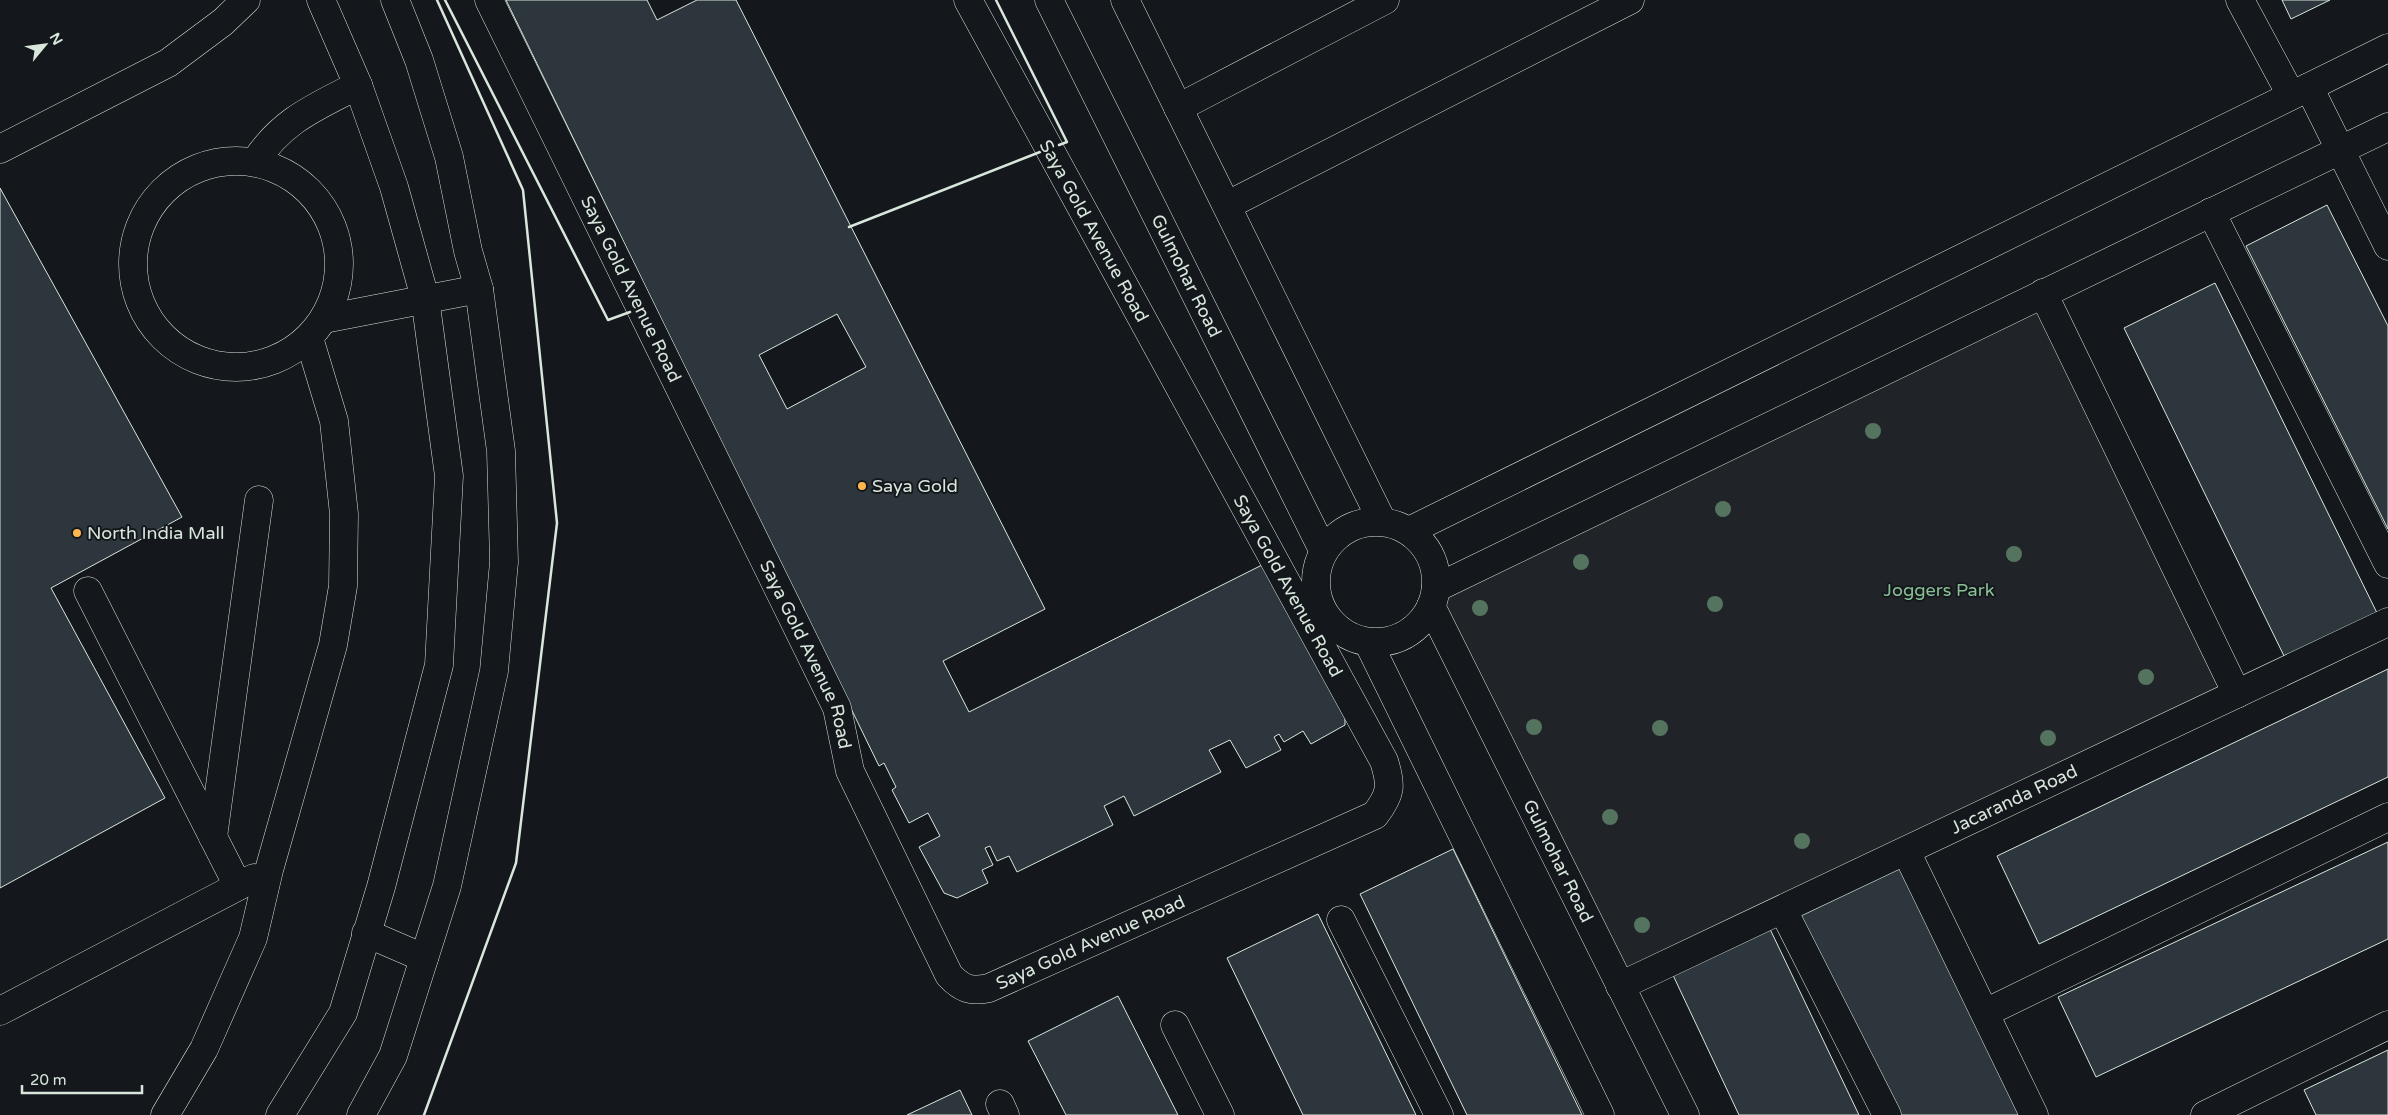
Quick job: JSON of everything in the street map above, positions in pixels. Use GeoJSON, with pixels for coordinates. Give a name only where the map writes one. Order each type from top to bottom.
{"type":"FeatureCollection","features":[{"type":"Feature","properties":{"kind":"street"},"geometry":{"type":"LineString","coordinates":[[0,148],[168,63],[246,0]]}},
{"type":"Feature","properties":{"kind":"street"},"geometry":{"type":"LineString","coordinates":[[280,1115],[343,1012],[439,665],[449,476],[425,298],[394,188],[358,85],[321,0]]}},
{"type":"Feature","properties":{"kind":"street"},"geometry":{"type":"LineString","coordinates":[[361,1115],[393,1056],[448,886],[494,672],[504,562],[501,451],[479,289],[468,251],[449,157],[419,60],[395,0]]}},
{"type":"Feature","properties":{"kind":"street","name":"Saya Gold Avenue Road"},"geometry":{"type":"LineString","coordinates":[[489,0],[837,708],[850,771],[950,975],[958,985],[967,990],[978,990],[989,988],[1375,815],[1387,800],[1390,780],[1384,761],[968,0]]}},
{"type":"Feature","properties":{"kind":"street","name":"Gulmohar Road"},"geometry":{"type":"LineString","coordinates":[[1049,0],[1323,550]]}},
{"type":"Feature","properties":{"kind":"street"},"geometry":{"type":"LineString","coordinates":[[1125,0],[1228,205],[1382,522]]}},
{"type":"Feature","properties":{"kind":"street"},"geometry":{"type":"LineString","coordinates":[[1178,108],[1385,0]]}},
{"type":"Feature","properties":{"kind":"street"},"geometry":{"type":"LineString","coordinates":[[1228,205],[1630,0]]}},
{"type":"Feature","properties":{"kind":"street"},"geometry":{"type":"LineString","coordinates":[[2240,0],[2340,150],[2388,246]]}},
{"type":"Feature","properties":{"kind":"street"},"geometry":{"type":"LineString","coordinates":[[1409,531],[2388,48]]}},
{"type":"Feature","properties":{"kind":"street"},"geometry":{"type":"LineString","coordinates":[[255,162],[266,145],[293,119],[358,85]]}},
{"type":"Feature","properties":{"kind":"street"},"geometry":{"type":"LineString","coordinates":[[1433,597],[2043,293],[2388,127]]}},
{"type":"Feature","properties":{"kind":"street"},"geometry":{"type":"LineString","coordinates":[[230,160],[255,162],[279,170],[300,182],[318,200],[331,222],[338,246],[339,271],[334,296],[317,328],[288,353],[266,364],[241,368],[216,366],[193,358],[171,345],[154,327],[141,306],[134,282],[132,257],[137,232],[147,209],[182,174],[206,164],[230,160]]}},
{"type":"Feature","properties":{"kind":"street"},"geometry":{"type":"LineString","coordinates":[[2212,212],[2388,564]]}},
{"type":"Feature","properties":{"kind":"street"},"geometry":{"type":"LineString","coordinates":[[317,328],[425,298],[479,289]]}},
{"type":"Feature","properties":{"kind":"street"},"geometry":{"type":"LineString","coordinates":[[2043,293],[2238,694]]}},
{"type":"Feature","properties":{"kind":"street"},"geometry":{"type":"LineString","coordinates":[[165,1115],[204,1049],[253,938],[269,870],[333,644],[343,586],[344,514],[334,421],[317,328]]}},
{"type":"Feature","properties":{"kind":"street"},"geometry":{"type":"LineString","coordinates":[[213,837],[259,500]]}},
{"type":"Feature","properties":{"kind":"street"},"geometry":{"type":"LineString","coordinates":[[1364,522],[1382,522],[1409,531],[1431,558],[1436,574],[1433,597],[1422,620],[1406,635],[1388,641],[1368,642],[1338,630],[1323,614],[1315,590],[1323,550],[1338,533],[1364,522]]}},
{"type":"Feature","properties":{"kind":"street"},"geometry":{"type":"LineString","coordinates":[[88,592],[238,886]]}},
{"type":"Feature","properties":{"kind":"street","name":"Gulmohar Road"},"geometry":{"type":"LineString","coordinates":[[1433,597],[1620,986],[1685,1115]]}},
{"type":"Feature","properties":{"kind":"street","name":"Jacaranda Road"},"geometry":{"type":"LineString","coordinates":[[1620,986],[2388,622]]}},
{"type":"Feature","properties":{"kind":"street"},"geometry":{"type":"LineString","coordinates":[[1368,642],[1600,1115]]}},
{"type":"Feature","properties":{"kind":"street"},"geometry":{"type":"LineString","coordinates":[[1985,1013],[2388,817]]}},
{"type":"Feature","properties":{"kind":"street"},"geometry":{"type":"LineString","coordinates":[[1906,851],[2034,1115]]}},
{"type":"Feature","properties":{"kind":"street"},"geometry":{"type":"LineString","coordinates":[[0,1011],[269,870]]}},
{"type":"Feature","properties":{"kind":"street"},"geometry":{"type":"LineString","coordinates":[[1783,910],[1887,1115]]}},
{"type":"Feature","properties":{"kind":"street"},"geometry":{"type":"LineString","coordinates":[[1341,920],[1439,1115]]}},
{"type":"Feature","properties":{"kind":"street"},"geometry":{"type":"LineString","coordinates":[[366,933],[424,958]]}},
{"type":"Feature","properties":{"kind":"street"},"geometry":{"type":"LineString","coordinates":[[1175,1025],[1220,1115]]}},
{"type":"Feature","properties":{"kind":"street"},"geometry":{"type":"LineString","coordinates":[[2205,1115],[2388,1025]]}},
{"type":"Feature","properties":{"kind":"green space","name":"Joggers Park"},"geometry":{"type":"Polygon","coordinates":[[[2043,293],[2237,694],[1630,982],[1436,588],[2043,293]]]}},
{"type":"Feature","properties":{"kind":"building","name":"Saya Gold"},"geometry":{"type":"Polygon","coordinates":[[[506,0],[647,0],[657,20],[697,0],[736,0],[1045,609],[943,661],[969,712],[1266,563],[1345,710],[1345,725],[1311,744],[1303,731],[1284,742],[1279,734],[1274,737],[1281,750],[1246,768],[1230,740],[1209,750],[1221,772],[1134,816],[1124,796],[1104,806],[1113,825],[1017,872],[1009,856],[997,861],[990,846],[985,848],[993,865],[982,870],[988,883],[957,898],[944,893],[919,847],[940,836],[928,813],[909,823],[892,790],[896,787],[884,763],[879,766],[506,0]],[[837,314],[759,355],[787,409],[866,367],[837,314]]]}},
{"type":"Feature","properties":{"kind":"building"},"geometry":{"type":"Polygon","coordinates":[[[2282,0],[2330,0],[2291,19],[2282,0]]]}},
{"type":"Feature","properties":{"kind":"building","name":"North India Mall"},"geometry":{"type":"Polygon","coordinates":[[[0,188],[182,517],[51,588],[165,798],[0,888],[0,188]]]}},
{"type":"Feature","properties":{"kind":"building"},"geometry":{"type":"Polygon","coordinates":[[[2327,205],[2388,326],[2388,529],[2246,246],[2327,205]]]}},
{"type":"Feature","properties":{"kind":"building"},"geometry":{"type":"Polygon","coordinates":[[[2215,283],[2378,615],[2286,660],[2124,328],[2215,283]]]}},
{"type":"Feature","properties":{"kind":"building"},"geometry":{"type":"Polygon","coordinates":[[[2388,669],[2388,777],[2039,944],[1997,856],[2388,669]]]}},
{"type":"Feature","properties":{"kind":"building"},"geometry":{"type":"Polygon","coordinates":[[[2388,842],[2388,939],[2096,1077],[2058,997],[2388,842]]]}},
{"type":"Feature","properties":{"kind":"building"},"geometry":{"type":"Polygon","coordinates":[[[1453,849],[1582,1115],[1467,1115],[1360,894],[1453,849]]]}},
{"type":"Feature","properties":{"kind":"building"},"geometry":{"type":"Polygon","coordinates":[[[1898,861],[2020,1115],[1895,1115],[1797,910],[1898,861]]]}},
{"type":"Feature","properties":{"kind":"building"},"geometry":{"type":"Polygon","coordinates":[[[1318,914],[1416,1115],[1303,1115],[1227,958],[1318,914]]]}},
{"type":"Feature","properties":{"kind":"building"},"geometry":{"type":"Polygon","coordinates":[[[1769,927],[1859,1115],[1739,1115],[1672,973],[1769,927]]]}},
{"type":"Feature","properties":{"kind":"building"},"geometry":{"type":"Polygon","coordinates":[[[1118,996],[1178,1115],[1066,1115],[1028,1041],[1118,996]]]}},
{"type":"Feature","properties":{"kind":"building"},"geometry":{"type":"Polygon","coordinates":[[[2388,1050],[2388,1115],[2316,1115],[2304,1090],[2388,1050]]]}},
{"type":"Feature","properties":{"kind":"building"},"geometry":{"type":"Polygon","coordinates":[[[960,1090],[972,1115],[907,1115],[960,1090]]]}},
{"type":"Feature","properties":{"kind":"wall"},"geometry":{"type":"LineString","coordinates":[[424,1115],[516,863],[557,523],[523,190],[437,0]]}},
{"type":"Feature","properties":{"kind":"wall"},"geometry":{"type":"LineString","coordinates":[[445,0],[608,320],[630,312]]}},
{"type":"Feature","properties":{"kind":"wall"},"geometry":{"type":"LineString","coordinates":[[996,0],[1067,142],[1059,145]]}},
{"type":"Feature","properties":{"kind":"wall"},"geometry":{"type":"LineString","coordinates":[[849,227],[1040,152]]}},
{"type":"Feature","properties":{"kind":"place","name":"Saya Gold"},"geometry":{"type":"Point","coordinates":[862,486]}},
{"type":"Feature","properties":{"kind":"place","name":"North India Mall"},"geometry":{"type":"Point","coordinates":[77,533]}}]}
